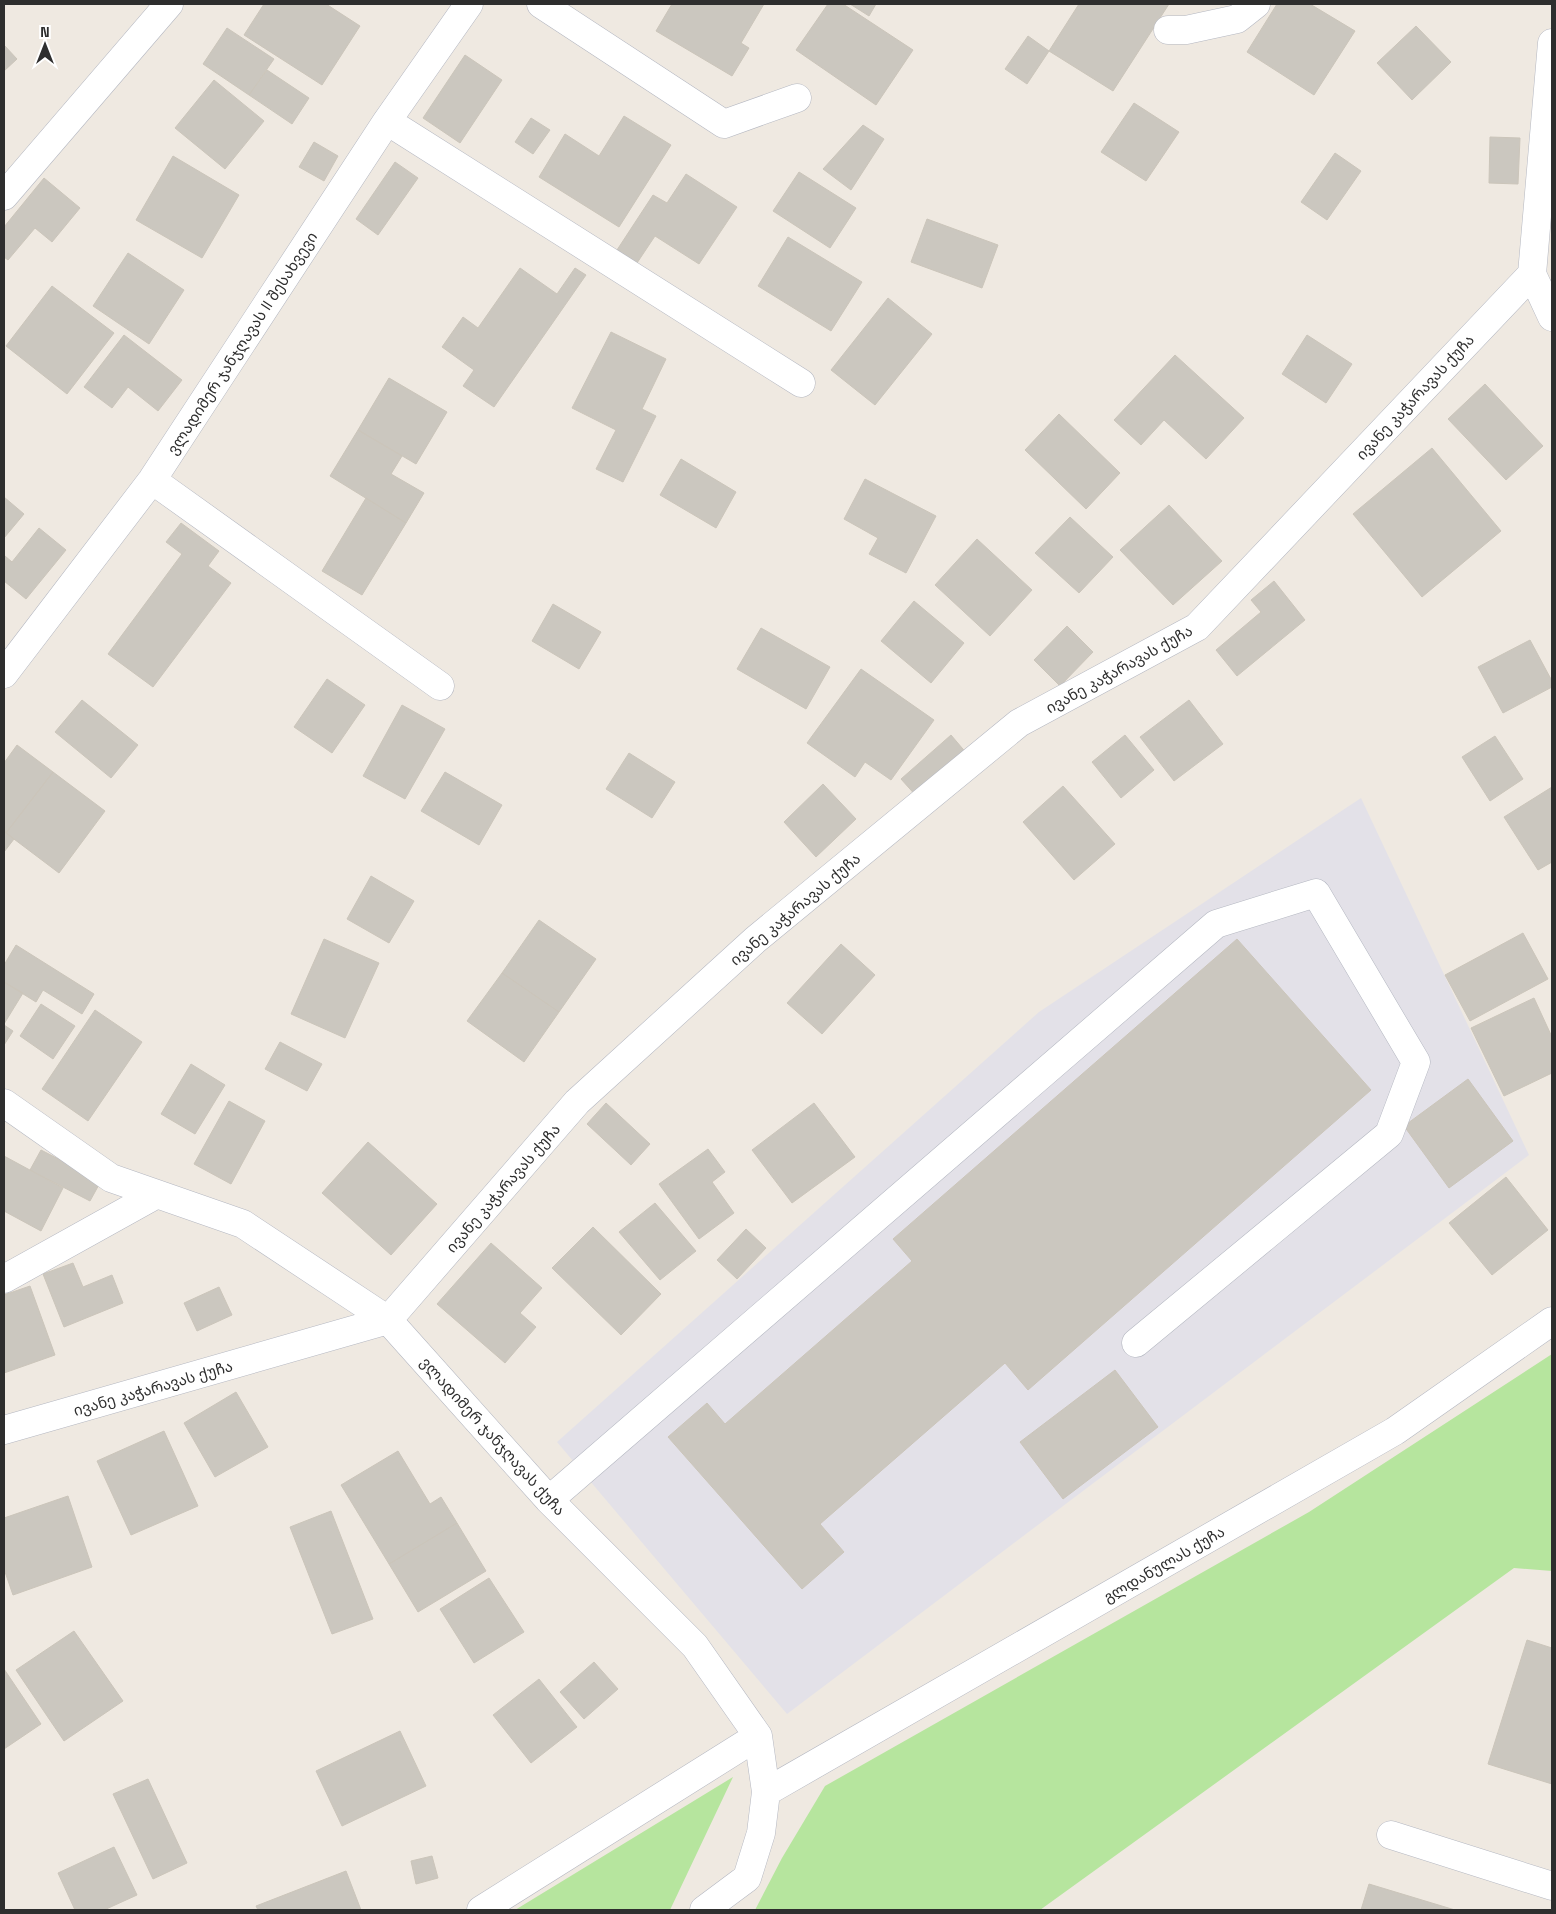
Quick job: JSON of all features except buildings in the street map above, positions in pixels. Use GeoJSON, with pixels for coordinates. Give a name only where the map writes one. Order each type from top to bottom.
{"type":"FeatureCollection","features":[{"type":"Feature","properties":{"kind":"street"},"geometry":{"type":"LineString","coordinates":[[4,196],[169,4]]}},
{"type":"Feature","properties":{"kind":"street","name":"ვლადიმერ ჯანჯღავას II შესახვევი"},"geometry":{"type":"LineString","coordinates":[[4,674],[152,480],[387,121],[469,4]]}},
{"type":"Feature","properties":{"kind":"street"},"geometry":{"type":"LineString","coordinates":[[541,4],[724,124],[797,98]]}},
{"type":"Feature","properties":{"kind":"street"},"geometry":{"type":"LineString","coordinates":[[1168,30],[1186,30],[1237,19],[1256,4]]}},
{"type":"Feature","properties":{"kind":"street"},"geometry":{"type":"LineString","coordinates":[[1552,43],[1532,274],[1552,317]]}},
{"type":"Feature","properties":{"kind":"street"},"geometry":{"type":"LineString","coordinates":[[387,121],[801,383]]}},
{"type":"Feature","properties":{"kind":"street","name":"ივანე კაჭარავას ქუჩა"},"geometry":{"type":"LineString","coordinates":[[4,1430],[388,1320],[578,1102],[755,940],[1019,723],[1197,627],[1532,274]]}},
{"type":"Feature","properties":{"kind":"street"},"geometry":{"type":"LineString","coordinates":[[152,480],[440,686]]}},
{"type":"Feature","properties":{"kind":"street"},"geometry":{"type":"LineString","coordinates":[[549,1500],[1216,924],[1316,893],[1416,1062],[1389,1134],[1136,1343]]}},
{"type":"Feature","properties":{"kind":"street","name":"ვლადიმერ ჯანჯღავას ქუჩა"},"geometry":{"type":"LineString","coordinates":[[4,1103],[111,1178],[243,1224],[388,1320],[549,1500],[695,1646],[758,1736],[766,1792],[761,1833],[747,1878],[704,1910]]}},
{"type":"Feature","properties":{"kind":"street"},"geometry":{"type":"LineString","coordinates":[[4,1279],[156,1194]]}},
{"type":"Feature","properties":{"kind":"street","name":"გლდანულას ქუჩა"},"geometry":{"type":"LineString","coordinates":[[766,1792],[1395,1431],[1552,1321]]}},
{"type":"Feature","properties":{"kind":"street"},"geometry":{"type":"LineString","coordinates":[[481,1910],[758,1736]]}},
{"type":"Feature","properties":{"kind":"street"},"geometry":{"type":"LineString","coordinates":[[1391,1836],[1552,1886]]}},
{"type":"Feature","properties":{"kind":"shaded area"},"geometry":{"type":"Polygon","coordinates":[[[1361,798],[1529,1155],[787,1714],[557,1442],[1039,1012],[1361,798]]]}},
{"type":"Feature","properties":{"kind":"green space"},"geometry":{"type":"Polygon","coordinates":[[[1552,1354],[1552,1571],[1514,1568],[1040,1910],[755,1910],[782,1858],[825,1786],[1309,1512],[1552,1354]]]}},
{"type":"Feature","properties":{"kind":"green space"},"geometry":{"type":"Polygon","coordinates":[[[733,1777],[670,1910],[515,1910],[733,1777]]]}}]}
